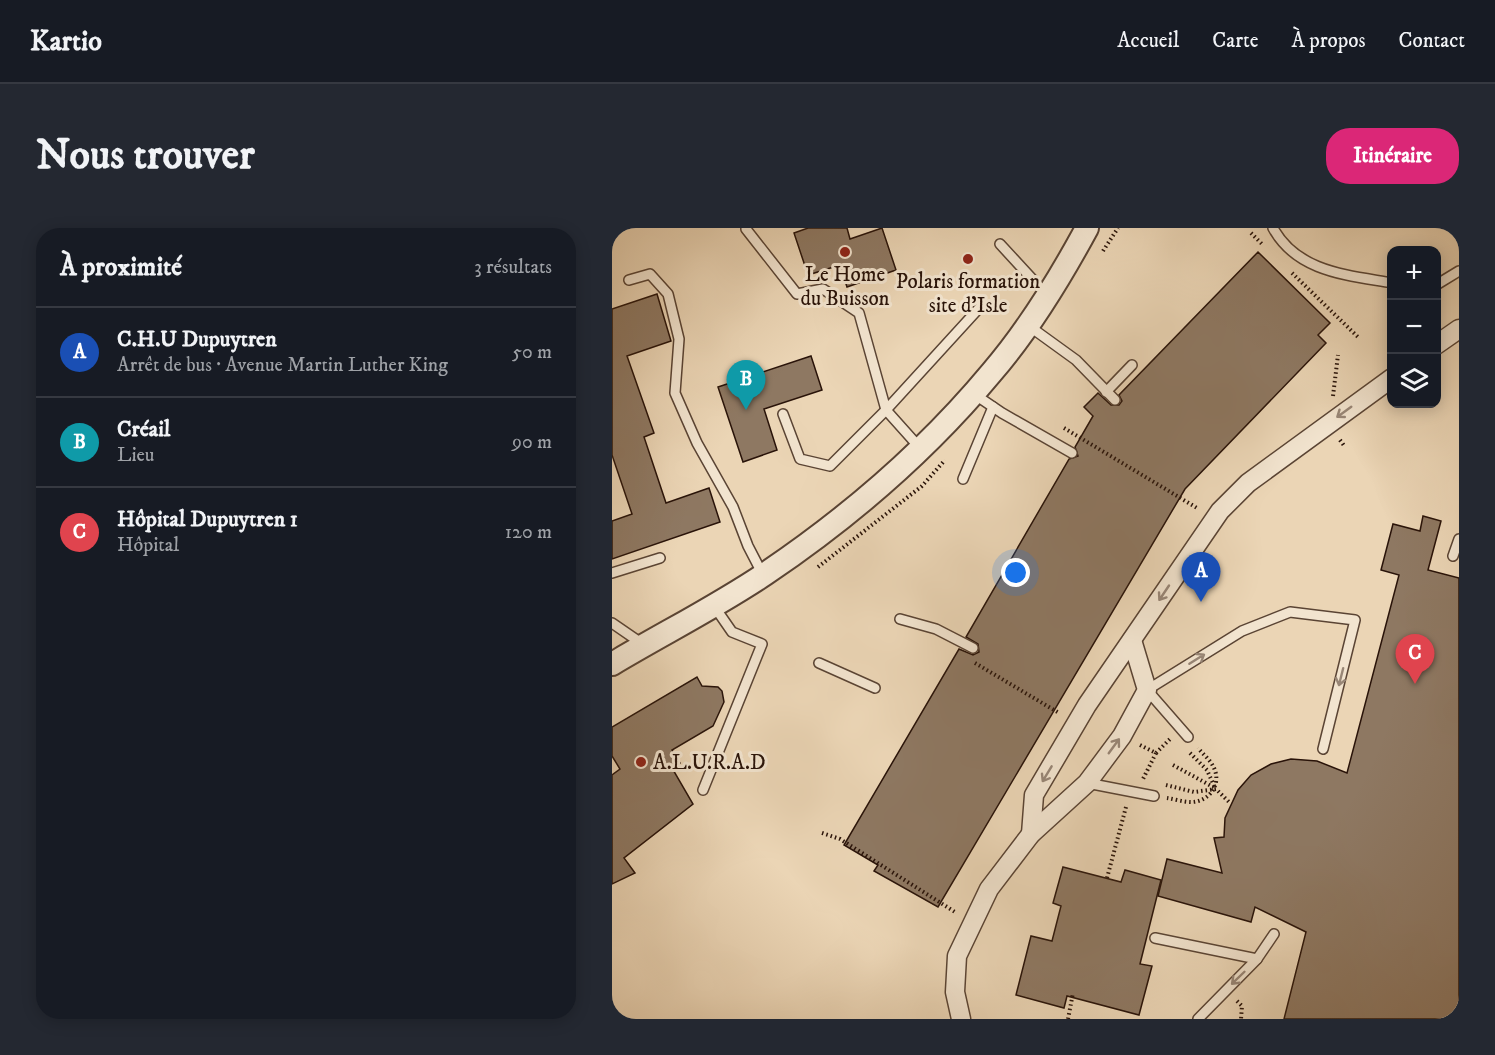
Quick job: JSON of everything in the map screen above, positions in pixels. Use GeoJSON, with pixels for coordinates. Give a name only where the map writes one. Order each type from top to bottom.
{"type":"FeatureCollection","features":[{"type":"Feature","properties":{"kind":"street"},"geometry":{"type":"LineString","coordinates":[[612,664],[763,575],[817,535],[920,448],[993,372],[1047,296],[1087,228]]}},
{"type":"Feature","properties":{"kind":"street"},"geometry":{"type":"LineString","coordinates":[[1441,342],[1459,329]]}},
{"type":"Feature","properties":{"kind":"street"},"geometry":{"type":"LineString","coordinates":[[1031,834],[1034,795],[1087,705],[1220,511],[1248,483],[1387,382]]}},
{"type":"Feature","properties":{"kind":"street"},"geometry":{"type":"LineString","coordinates":[[961,1019],[955,992],[957,956],[989,889],[1031,834],[1087,783],[1122,736],[1147,690],[1132,640]]}},
{"type":"Feature","properties":{"kind":"lane"},"geometry":{"type":"LineString","coordinates":[[1273,228],[1290,252],[1304,261],[1347,275],[1387,282]]}},
{"type":"Feature","properties":{"kind":"lane"},"geometry":{"type":"LineString","coordinates":[[746,229],[797,294],[823,288],[859,313],[886,410],[920,448]]}},
{"type":"Feature","properties":{"kind":"lane"},"geometry":{"type":"LineString","coordinates":[[1000,244],[1047,296]]}},
{"type":"Feature","properties":{"kind":"lane"},"geometry":{"type":"LineString","coordinates":[[1441,282],[1459,271]]}},
{"type":"Feature","properties":{"kind":"lane"},"geometry":{"type":"LineString","coordinates":[[629,280],[650,274],[668,294],[679,339],[675,393],[697,442],[733,507],[748,546],[763,575]]}},
{"type":"Feature","properties":{"kind":"lane"},"geometry":{"type":"LineString","coordinates":[[783,414],[800,459],[830,466],[886,410],[981,306]]}},
{"type":"Feature","properties":{"kind":"lane"},"geometry":{"type":"LineString","coordinates":[[1027,325],[1076,360],[1114,400]]}},
{"type":"Feature","properties":{"kind":"lane"},"geometry":{"type":"LineString","coordinates":[[1106,392],[1132,365]]}},
{"type":"Feature","properties":{"kind":"lane"},"geometry":{"type":"LineString","coordinates":[[973,393],[1072,453]]}},
{"type":"Feature","properties":{"kind":"lane"},"geometry":{"type":"LineString","coordinates":[[963,479],[993,407]]}},
{"type":"Feature","properties":{"kind":"lane"},"geometry":{"type":"LineString","coordinates":[[1453,556],[1459,539]]}},
{"type":"Feature","properties":{"kind":"lane"},"geometry":{"type":"LineString","coordinates":[[612,573],[660,558]]}},
{"type":"Feature","properties":{"kind":"lane"},"geometry":{"type":"LineString","coordinates":[[703,790],[762,644],[732,632],[713,604]]}},
{"type":"Feature","properties":{"kind":"lane"},"geometry":{"type":"LineString","coordinates":[[1184,740],[1147,690],[1242,631],[1290,612],[1355,620],[1323,749]]}},
{"type":"Feature","properties":{"kind":"lane"},"geometry":{"type":"LineString","coordinates":[[900,619],[936,628],[973,648]]}},
{"type":"Feature","properties":{"kind":"lane"},"geometry":{"type":"LineString","coordinates":[[612,623],[644,645]]}},
{"type":"Feature","properties":{"kind":"lane"},"geometry":{"type":"LineString","coordinates":[[819,663],[875,688]]}},
{"type":"Feature","properties":{"kind":"lane"},"geometry":{"type":"LineString","coordinates":[[1087,783],[1154,796]]}},
{"type":"Feature","properties":{"kind":"lane"},"geometry":{"type":"LineString","coordinates":[[1198,1019],[1257,959],[1274,934]]}},
{"type":"Feature","properties":{"kind":"lane"},"geometry":{"type":"LineString","coordinates":[[1155,938],[1257,959]]}},
{"type":"Feature","properties":{"kind":"path"},"geometry":{"type":"LineString","coordinates":[[1251,233],[1267,249]]}},
{"type":"Feature","properties":{"kind":"path"},"geometry":{"type":"LineString","coordinates":[[1283,265],[1359,338]]}},
{"type":"Feature","properties":{"kind":"path"},"geometry":{"type":"LineString","coordinates":[[1326,403],[1333,398],[1338,355]]}},
{"type":"Feature","properties":{"kind":"path"},"geometry":{"type":"LineString","coordinates":[[1070,429],[1194,506]]}},
{"type":"Feature","properties":{"kind":"path"},"geometry":{"type":"LineString","coordinates":[[969,660],[1061,715]]}},
{"type":"Feature","properties":{"kind":"path"},"geometry":{"type":"LineString","coordinates":[[1122,736],[1156,753]]}},
{"type":"Feature","properties":{"kind":"path"},"geometry":{"type":"LineString","coordinates":[[1153,782],[1142,779],[1156,753],[1173,736],[1184,740],[1214,767],[1217,778],[1216,789],[1205,799],[1191,802],[1154,796]]}},
{"type":"Feature","properties":{"kind":"path"},"geometry":{"type":"LineString","coordinates":[[1186,750],[1207,770],[1216,789]]}},
{"type":"Feature","properties":{"kind":"path"},"geometry":{"type":"LineString","coordinates":[[1173,765],[1216,789],[1230,803]]}},
{"type":"Feature","properties":{"kind":"path"},"geometry":{"type":"LineString","coordinates":[[1163,784],[1194,792],[1216,789]]}},
{"type":"Feature","properties":{"kind":"path"},"geometry":{"type":"LineString","coordinates":[[1107,878],[1130,791]]}},
{"type":"Feature","properties":{"kind":"path"},"geometry":{"type":"LineString","coordinates":[[822,833],[840,839],[958,913]]}},
{"type":"Feature","properties":{"kind":"path"},"geometry":{"type":"LineString","coordinates":[[1068,1019],[1073,993]]}},
{"type":"Feature","properties":{"kind":"building","name":"Le Home du Buisson"},"geometry":{"type":"Polygon","coordinates":[[[808,228],[847,228],[850,239],[882,228],[896,270],[847,287],[840,265],[808,275],[794,233],[808,228]]]}},
{"type":"Feature","properties":{"kind":"building"},"geometry":{"type":"Polygon","coordinates":[[[1258,252],[1330,323],[1318,335],[1326,343],[1185,489],[938,907],[874,871],[878,865],[844,845],[959,649],[973,655],[979,652],[978,644],[966,637],[1069,459],[1078,456],[1075,447],[1093,416],[1084,407],[1098,393],[1111,405],[1119,405],[1122,401],[1119,395],[1258,252]]]}},
{"type":"Feature","properties":{"kind":"building"},"geometry":{"type":"Polygon","coordinates":[[[657,294],[671,341],[627,356],[654,433],[644,437],[666,503],[709,488],[720,522],[612,559],[612,521],[632,514],[612,455],[612,309],[657,294]]]}},
{"type":"Feature","properties":{"kind":"building"},"geometry":{"type":"Polygon","coordinates":[[[811,356],[822,390],[764,409],[777,450],[743,462],[718,387],[811,356]]]}},
{"type":"Feature","properties":{"kind":"building"},"geometry":{"type":"Polygon","coordinates":[[[1423,516],[1441,521],[1428,570],[1459,578],[1459,1019],[1284,1019],[1306,932],[1255,907],[1251,922],[1158,896],[1167,859],[1222,873],[1214,838],[1224,837],[1225,818],[1238,790],[1251,775],[1271,764],[1291,759],[1317,761],[1347,773],[1399,575],[1381,570],[1393,524],[1420,531],[1423,516]]]}},
{"type":"Feature","properties":{"kind":"building","name":"A.L.U.R.A.D"},"geometry":{"type":"Polygon","coordinates":[[[697,677],[702,686],[718,687],[722,691],[724,702],[713,726],[672,750],[680,763],[672,768],[693,804],[624,858],[635,873],[612,884],[612,775],[620,769],[612,756],[612,727],[697,677]]]}},
{"type":"Feature","properties":{"kind":"building"},"geometry":{"type":"Polygon","coordinates":[[[1063,867],[1121,882],[1125,870],[1161,880],[1140,964],[1152,966],[1139,1015],[1067,996],[1064,1008],[1016,995],[1031,936],[1052,941],[1061,906],[1053,903],[1063,867]]]}},
{"type":"Feature","properties":{"kind":"place","name":"Le Home du Buisson"},"geometry":{"type":"Point","coordinates":[845,252]}},
{"type":"Feature","properties":{"kind":"place","name":"Polaris formation site d'Isle"},"geometry":{"type":"Point","coordinates":[968,259]}},
{"type":"Feature","properties":{"kind":"place","name":"Créail"},"geometry":{"type":"Point","coordinates":[746,410]}},
{"type":"Feature","properties":{"kind":"place","name":"C.H.U Dupuytren"},"geometry":{"type":"Point","coordinates":[1201,602]}},
{"type":"Feature","properties":{"kind":"place","name":"Hôpital Dupuytren 1"},"geometry":{"type":"Point","coordinates":[1415,684]}},
{"type":"Feature","properties":{"kind":"place","name":"A.L.U.R.A.D"},"geometry":{"type":"Point","coordinates":[641,762]}}]}
